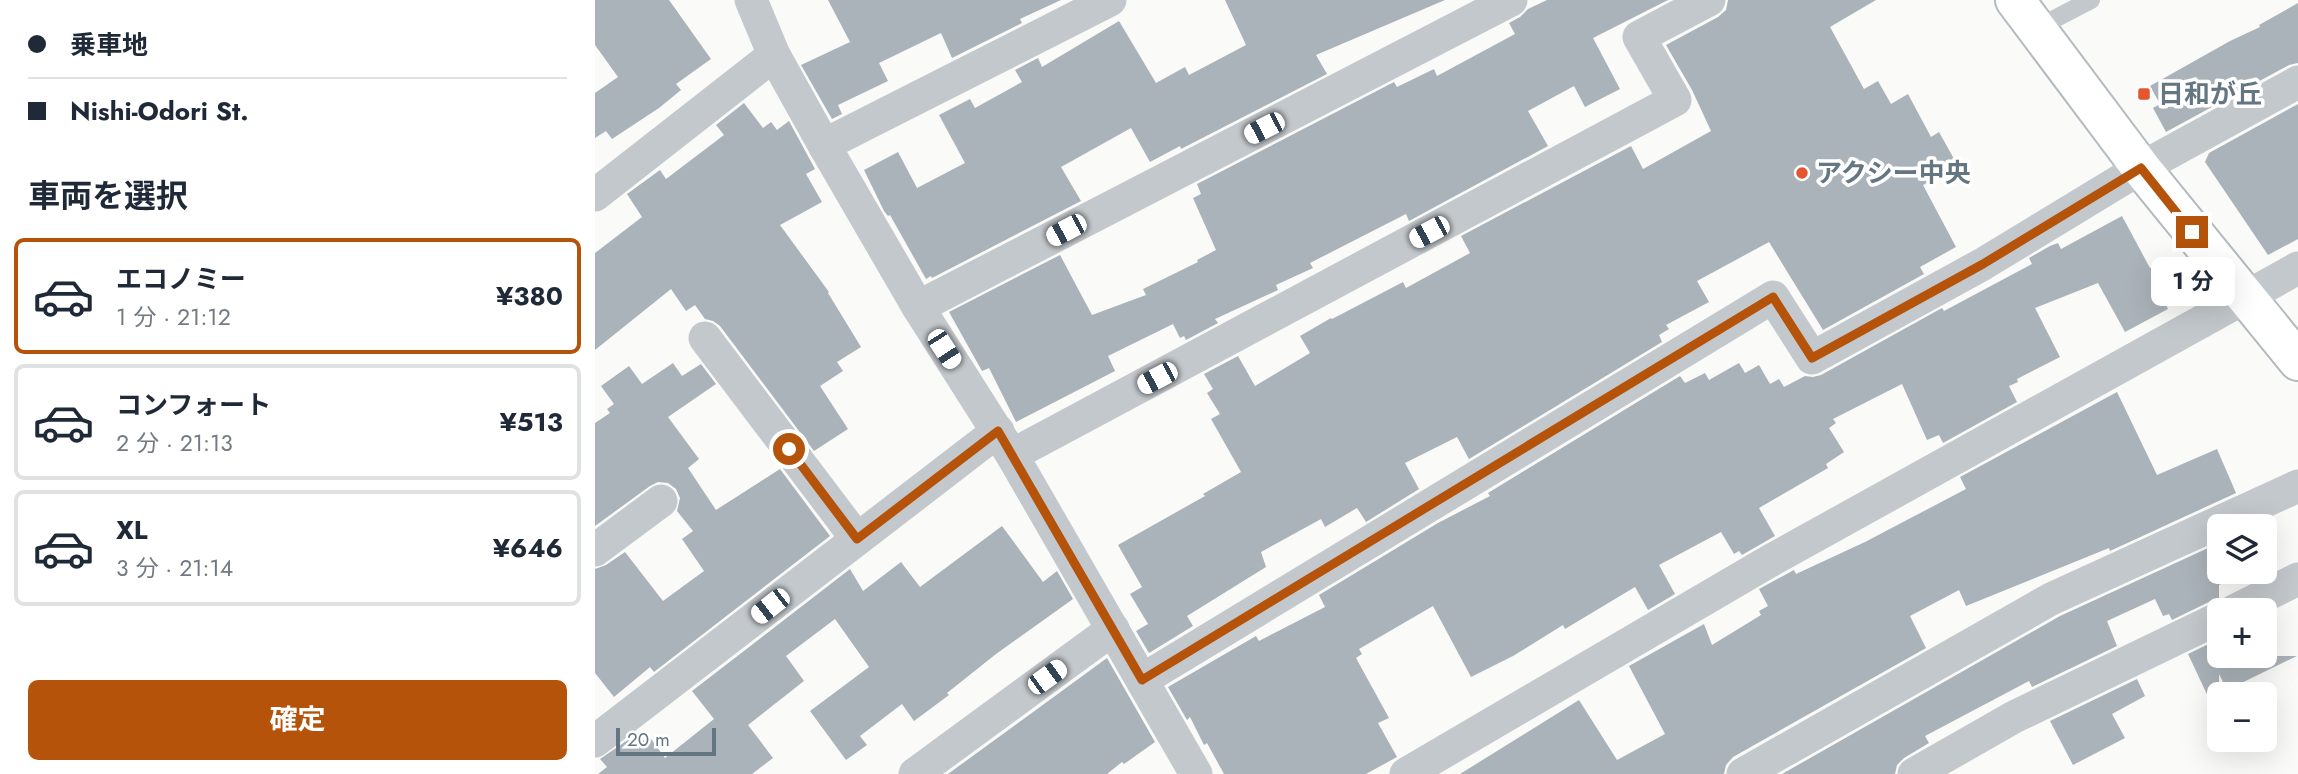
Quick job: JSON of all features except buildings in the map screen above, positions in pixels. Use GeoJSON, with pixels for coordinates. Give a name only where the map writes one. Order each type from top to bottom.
{"type":"FeatureCollection","features":[{"type":"Feature","properties":{"kind":"street"},"geometry":{"type":"LineString","coordinates":[[751,0],[774,55],[824,145],[918,307],[1005,443],[1142,680],[1190,772]]}},
{"type":"Feature","properties":{"kind":"street"},"geometry":{"type":"LineString","coordinates":[[824,145],[1110,0]]}},
{"type":"Feature","properties":{"kind":"street"},"geometry":{"type":"LineString","coordinates":[[918,307],[1511,0]]}},
{"type":"Feature","properties":{"kind":"street"},"geometry":{"type":"LineString","coordinates":[[595,741],[857,539],[1005,443],[1675,100],[1639,37],[1709,0]]}},
{"type":"Feature","properties":{"kind":"street"},"geometry":{"type":"LineString","coordinates":[[2026,14],[2141,168],[2298,361]]}},
{"type":"Feature","properties":{"kind":"street"},"geometry":{"type":"LineString","coordinates":[[595,195],[774,55]]}},
{"type":"Feature","properties":{"kind":"street"},"geometry":{"type":"LineString","coordinates":[[1142,680],[1773,297],[1812,358],[1983,264],[2141,168],[2298,82]]}},
{"type":"Feature","properties":{"kind":"street"},"geometry":{"type":"LineString","coordinates":[[1406,774],[1768,562],[2298,268]]}},
{"type":"Feature","properties":{"kind":"street"},"geometry":{"type":"LineString","coordinates":[[705,338],[857,539]]}},
{"type":"Feature","properties":{"kind":"street"},"geometry":{"type":"LineString","coordinates":[[1743,774],[2051,599],[2298,486]]}},
{"type":"Feature","properties":{"kind":"street"},"geometry":{"type":"LineString","coordinates":[[595,550],[661,501]]}},
{"type":"Feature","properties":{"kind":"street"},"geometry":{"type":"LineString","coordinates":[[2260,598],[2298,579]]}},
{"type":"Feature","properties":{"kind":"street"},"geometry":{"type":"LineString","coordinates":[[1914,774],[2014,717],[2207,624]]}},
{"type":"Feature","properties":{"kind":"street"},"geometry":{"type":"LineString","coordinates":[[915,774],[1112,629]]}},
{"type":"Feature","properties":{"kind":"lane"},"geometry":{"type":"LineString","coordinates":[[2026,14],[2091,0]]}},
{"type":"Feature","properties":{"kind":"place","name":"日和が丘"},"geometry":{"type":"Point","coordinates":[2144,94]}},
{"type":"Feature","properties":{"kind":"place","name":"アクシー中央"},"geometry":{"type":"Point","coordinates":[1802,173]}},
{"type":"Feature","properties":{"kind":"route"},"geometry":{"type":"LineString","coordinates":[[789,449],[857,539],[998,431],[1142,680],[1773,297],[1812,358],[1983,264],[2141,168],[2192,232]]}}]}
